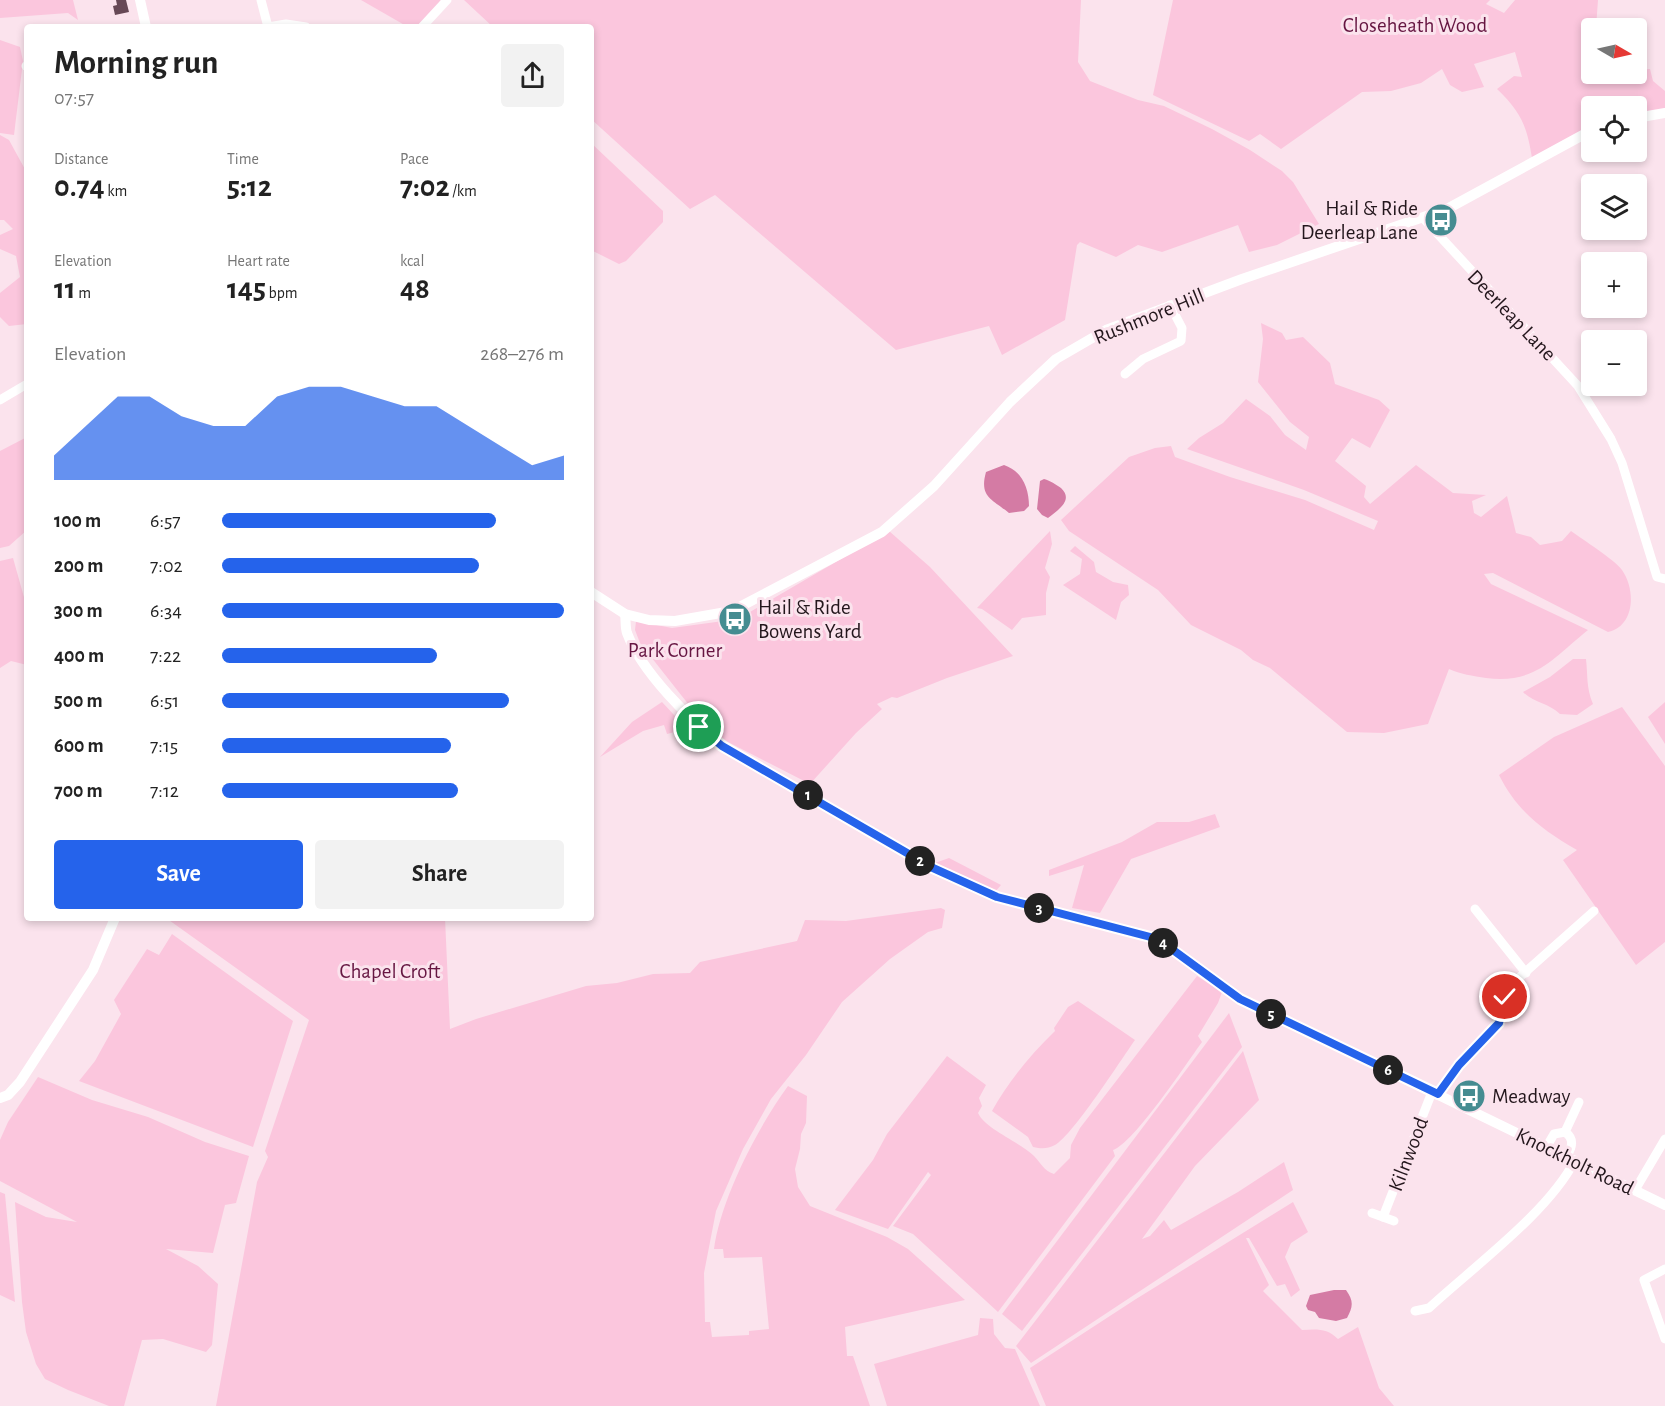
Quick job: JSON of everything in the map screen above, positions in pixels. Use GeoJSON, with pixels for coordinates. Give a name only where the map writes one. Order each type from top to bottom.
{"type":"FeatureCollection","features":[{"type":"Feature","properties":{"kind":"street"},"geometry":{"type":"LineString","coordinates":[[140,0],[145,24]]}},
{"type":"Feature","properties":{"kind":"street"},"geometry":{"type":"LineString","coordinates":[[261,0],[267,24]]}},
{"type":"Feature","properties":{"kind":"street"},"geometry":{"type":"LineString","coordinates":[[425,24],[447,0]]}},
{"type":"Feature","properties":{"kind":"street"},"geometry":{"type":"LineString","coordinates":[[1647,116],[1665,113]]}},
{"type":"Feature","properties":{"kind":"street","name":"Rushmore Hill"},"geometry":{"type":"LineString","coordinates":[[625,614],[650,620],[675,621],[732,611],[882,532],[934,486],[1010,402],[1056,359],[1106,330],[1170,305],[1447,209],[1581,136]]}},
{"type":"Feature","properties":{"kind":"street","name":"Deerleap Lane"},"geometry":{"type":"LineString","coordinates":[[1423,218],[1578,386],[1611,439],[1636,503],[1658,577],[1665,579]]}},
{"type":"Feature","properties":{"kind":"street"},"geometry":{"type":"LineString","coordinates":[[1125,374],[1143,358],[1181,341],[1182,328],[1170,305]]}},
{"type":"Feature","properties":{"kind":"street"},"geometry":{"type":"LineString","coordinates":[[0,400],[24,386]]}},
{"type":"Feature","properties":{"kind":"street"},"geometry":{"type":"LineString","coordinates":[[594,594],[625,614]]}},
{"type":"Feature","properties":{"kind":"street","name":"Knockholt Road"},"geometry":{"type":"LineString","coordinates":[[625,614],[627,632],[646,666],[699,727],[722,746],[933,868],[997,897],[1158,939],[1240,999],[1665,1205]]}},
{"type":"Feature","properties":{"kind":"street"},"geometry":{"type":"LineString","coordinates":[[1475,909],[1526,973]]}},
{"type":"Feature","properties":{"kind":"street","name":"Kilnwood"},"geometry":{"type":"LineString","coordinates":[[1383,1217],[1435,1093],[1494,1030],[1502,1016],[1507,990],[1594,911]]}},
{"type":"Feature","properties":{"kind":"street"},"geometry":{"type":"LineString","coordinates":[[0,1098],[8,1095],[29,1067],[93,970],[114,921]]}},
{"type":"Feature","properties":{"kind":"street"},"geometry":{"type":"LineString","coordinates":[[1565,1132],[1579,1102]]}},
{"type":"Feature","properties":{"kind":"street"},"geometry":{"type":"LineString","coordinates":[[1415,1311],[1429,1308],[1557,1188],[1571,1158],[1572,1141],[1565,1132],[1554,1134],[1547,1146]]}},
{"type":"Feature","properties":{"kind":"street"},"geometry":{"type":"LineString","coordinates":[[1635,1190],[1665,1139]]}},
{"type":"Feature","properties":{"kind":"street","name":"Kilnwood"},"geometry":{"type":"LineString","coordinates":[[1372,1213],[1394,1221]]}},
{"type":"Feature","properties":{"kind":"street"},"geometry":{"type":"LineString","coordinates":[[1665,1269],[1644,1280],[1665,1339]]}},
{"type":"Feature","properties":{"kind":"green space"},"geometry":{"type":"Polygon","coordinates":[[[0,0],[73,0],[78,20],[68,13],[0,18],[0,0]]]}},
{"type":"Feature","properties":{"kind":"green space"},"geometry":{"type":"Polygon","coordinates":[[[361,0],[442,0],[420,24],[403,24],[361,0]]]}},
{"type":"Feature","properties":{"kind":"green space"},"geometry":{"type":"Polygon","coordinates":[[[464,0],[1081,0],[1078,62],[1090,81],[1138,100],[1164,106],[1250,150],[1282,171],[1293,182],[1319,224],[1277,245],[1249,252],[1238,225],[1162,252],[1138,245],[1116,257],[1080,242],[1077,245],[1065,320],[1002,355],[989,326],[896,350],[715,195],[690,209],[594,122],[594,24],[490,24],[464,0]]]}},
{"type":"Feature","properties":{"kind":"green space","name":"Closeheath Wood"},"geometry":{"type":"Polygon","coordinates":[[[1173,0],[1490,0],[1486,4],[1504,13],[1515,0],[1598,0],[1597,18],[1581,18],[1581,84],[1647,84],[1647,69],[1650,69],[1653,81],[1665,91],[1665,111],[1647,114],[1647,96],[1581,96],[1581,131],[1532,158],[1522,120],[1497,89],[1514,76],[1522,77],[1515,52],[1474,64],[1484,87],[1462,92],[1450,85],[1442,69],[1421,83],[1391,91],[1362,92],[1281,149],[1260,134],[1249,141],[1153,95],[1173,0]]]}},
{"type":"Feature","properties":{"kind":"green space"},"geometry":{"type":"Polygon","coordinates":[[[0,40],[20,47],[23,61],[14,135],[0,133],[0,40]]]}},
{"type":"Feature","properties":{"kind":"green space"},"geometry":{"type":"Polygon","coordinates":[[[0,135],[9,140],[24,168],[24,324],[9,326],[0,317],[0,293],[20,277],[16,256],[0,249],[0,235],[13,229],[4,220],[0,220],[0,135]]]}},
{"type":"Feature","properties":{"kind":"green space"},"geometry":{"type":"Polygon","coordinates":[[[594,146],[663,211],[663,222],[626,261],[619,264],[594,252],[594,146]]]}},
{"type":"Feature","properties":{"kind":"green space"},"geometry":{"type":"Polygon","coordinates":[[[1261,323],[1282,333],[1286,340],[1303,337],[1330,363],[1335,384],[1379,400],[1390,410],[1370,448],[1352,438],[1335,461],[1366,486],[1364,497],[1370,504],[1416,465],[1453,493],[1486,495],[1472,501],[1474,513],[1481,517],[1507,496],[1516,533],[1531,537],[1540,545],[1562,541],[1571,531],[1606,555],[1622,570],[1630,587],[1631,597],[1624,623],[1608,632],[1493,573],[1484,574],[1491,584],[1588,630],[1553,660],[1531,673],[1518,677],[1486,678],[1449,669],[1428,724],[1384,733],[1347,732],[1270,668],[1253,660],[1241,650],[1191,625],[1158,590],[1069,531],[1061,520],[1129,457],[1155,448],[1171,446],[1175,457],[1305,500],[1374,530],[1378,521],[1304,490],[1187,449],[1199,438],[1223,423],[1246,399],[1270,416],[1285,435],[1306,450],[1309,437],[1290,422],[1258,382],[1263,339],[1261,323]]]}},
{"type":"Feature","properties":{"kind":"green space"},"geometry":{"type":"Polygon","coordinates":[[[24,439],[24,533],[9,546],[0,548],[0,451],[24,439]]]}},
{"type":"Feature","properties":{"kind":"green space","name":"Park Corner"},"geometry":{"type":"Polygon","coordinates":[[[889,531],[930,567],[1013,656],[877,704],[882,709],[856,733],[810,784],[728,742],[704,724],[640,643],[635,630],[636,621],[672,628],[738,619],[889,531]]]}},
{"type":"Feature","properties":{"kind":"green space"},"geometry":{"type":"Polygon","coordinates":[[[1050,531],[1052,544],[1045,568],[1050,577],[1046,593],[1046,615],[1022,618],[1012,630],[982,609],[977,608],[1050,531]]]}},
{"type":"Feature","properties":{"kind":"green space"},"geometry":{"type":"Polygon","coordinates":[[[1075,546],[1094,562],[1096,572],[1113,582],[1128,585],[1129,595],[1121,602],[1116,620],[1063,585],[1080,574],[1082,559],[1070,551],[1075,546]]]}},
{"type":"Feature","properties":{"kind":"green space"},"geometry":{"type":"Polygon","coordinates":[[[13,558],[24,597],[24,664],[11,661],[0,668],[0,561],[13,558]]]}},
{"type":"Feature","properties":{"kind":"green space"},"geometry":{"type":"Polygon","coordinates":[[[1573,659],[1586,659],[1588,687],[1593,704],[1577,715],[1560,714],[1523,692],[1550,677],[1573,659]]]}},
{"type":"Feature","properties":{"kind":"green space"},"geometry":{"type":"Polygon","coordinates":[[[662,702],[687,729],[667,734],[664,725],[643,731],[600,757],[632,722],[662,702]]]}},
{"type":"Feature","properties":{"kind":"green space"},"geometry":{"type":"Polygon","coordinates":[[[1665,702],[1665,744],[1648,717],[1665,702]]]}},
{"type":"Feature","properties":{"kind":"green space"},"geometry":{"type":"Polygon","coordinates":[[[1622,707],[1665,766],[1665,942],[1636,965],[1563,860],[1577,850],[1542,827],[1522,809],[1499,775],[1554,737],[1622,707]]]}},
{"type":"Feature","properties":{"kind":"green space"},"geometry":{"type":"Polygon","coordinates":[[[1215,814],[1220,827],[1131,859],[1100,913],[1072,908],[1084,865],[1049,876],[1049,870],[1122,842],[1157,822],[1189,822],[1215,814]]]}},
{"type":"Feature","properties":{"kind":"green space"},"geometry":{"type":"Polygon","coordinates":[[[949,858],[1001,885],[995,892],[935,863],[949,858]]]}},
{"type":"Feature","properties":{"kind":"green space","name":"Chapel Croft"},"geometry":{"type":"Polygon","coordinates":[[[941,908],[945,910],[942,928],[928,932],[890,959],[842,1002],[806,1055],[771,1099],[743,1149],[716,1211],[704,1273],[705,1322],[710,1322],[712,1337],[749,1335],[749,1331],[769,1329],[762,1257],[724,1258],[723,1249],[714,1249],[724,1208],[742,1164],[788,1086],[807,1096],[806,1123],[801,1134],[795,1169],[798,1187],[810,1206],[887,1237],[908,1249],[965,1300],[845,1327],[847,1356],[853,1356],[870,1406],[216,1406],[257,1182],[268,1157],[265,1151],[309,1020],[170,921],[445,921],[450,1029],[586,986],[617,983],[653,974],[690,973],[700,962],[797,941],[805,920],[846,921],[941,908]]]}},
{"type":"Feature","properties":{"kind":"green space"},"geometry":{"type":"Polygon","coordinates":[[[172,934],[293,1021],[253,1147],[79,1081],[95,1061],[121,1014],[114,1000],[147,949],[159,955],[172,934]]]}},
{"type":"Feature","properties":{"kind":"green space"},"geometry":{"type":"Polygon","coordinates":[[[1197,976],[1222,992],[1198,1036],[1202,1042],[1146,1119],[1134,1133],[1113,1150],[1115,1156],[998,1312],[913,1234],[893,1226],[931,1175],[928,1172],[888,1229],[835,1210],[873,1160],[887,1134],[947,1056],[986,1085],[979,1098],[982,1106],[978,1113],[982,1119],[1028,1151],[1045,1169],[1054,1174],[1070,1158],[1071,1145],[1080,1128],[1197,976]]]}},
{"type":"Feature","properties":{"kind":"green space"},"geometry":{"type":"Polygon","coordinates":[[[1078,1001],[1135,1040],[1084,1113],[1063,1138],[1049,1147],[1033,1147],[1028,1137],[992,1111],[1020,1069],[1055,1031],[1054,1028],[1068,1007],[1078,1001]]]}},
{"type":"Feature","properties":{"kind":"green space"},"geometry":{"type":"Polygon","coordinates":[[[1229,1013],[1242,1047],[1022,1331],[1002,1314],[1229,1013]]]}},
{"type":"Feature","properties":{"kind":"green space"},"geometry":{"type":"Polygon","coordinates":[[[1243,1051],[1259,1100],[1195,1166],[1142,1239],[1150,1236],[1164,1220],[1171,1230],[1238,1192],[1284,1162],[1293,1190],[1031,1363],[1016,1346],[1243,1051]]]}},
{"type":"Feature","properties":{"kind":"green space"},"geometry":{"type":"Polygon","coordinates":[[[38,1077],[92,1100],[148,1117],[205,1142],[249,1156],[236,1203],[225,1205],[213,1253],[166,1249],[198,1266],[218,1284],[212,1345],[206,1352],[163,1339],[142,1340],[124,1406],[109,1406],[45,1379],[36,1364],[26,1332],[15,1202],[46,1217],[77,1222],[0,1181],[0,1140],[8,1122],[38,1077]]]}},
{"type":"Feature","properties":{"kind":"green space"},"geometry":{"type":"Polygon","coordinates":[[[0,1192],[5,1194],[15,1302],[0,1295],[0,1192]]]}},
{"type":"Feature","properties":{"kind":"green space"},"geometry":{"type":"Polygon","coordinates":[[[1293,1202],[1308,1232],[1291,1243],[1285,1257],[1300,1290],[1291,1297],[1285,1284],[1277,1286],[1249,1238],[1246,1238],[1269,1285],[1263,1291],[1302,1330],[1326,1331],[1338,1339],[1358,1327],[1379,1388],[1394,1406],[1046,1406],[1030,1368],[1293,1202]]]}},
{"type":"Feature","properties":{"kind":"green space"},"geometry":{"type":"Polygon","coordinates":[[[980,1318],[993,1319],[994,1334],[1005,1348],[1015,1349],[1040,1406],[887,1406],[874,1364],[978,1335],[980,1318]]]}},
{"type":"Feature","properties":{"kind":"shaded area"},"geometry":{"type":"Polygon","coordinates":[[[1004,465],[1016,471],[1026,487],[1029,506],[1024,511],[1009,513],[988,497],[984,487],[986,472],[1004,465]]]}},
{"type":"Feature","properties":{"kind":"shaded area"},"geometry":{"type":"Polygon","coordinates":[[[1044,479],[1061,488],[1066,497],[1063,504],[1048,518],[1037,509],[1040,481],[1044,479]]]}},
{"type":"Feature","properties":{"kind":"shaded area"},"geometry":{"type":"Polygon","coordinates":[[[1346,1290],[1350,1297],[1351,1307],[1347,1318],[1336,1321],[1319,1318],[1315,1312],[1308,1310],[1306,1306],[1310,1295],[1346,1290]]]}},
{"type":"Feature","properties":{"kind":"building"},"geometry":{"type":"Polygon","coordinates":[[[116,0],[126,0],[129,12],[115,15],[113,6],[117,5],[116,0]]]}},
{"type":"Feature","properties":{"kind":"place","name":"Hail & Ride Deerleap Lane"},"geometry":{"type":"Point","coordinates":[1441,220]}},
{"type":"Feature","properties":{"kind":"place","name":"Hail & Ride Bowens Yard"},"geometry":{"type":"Point","coordinates":[735,619]}},
{"type":"Feature","properties":{"kind":"place","name":"Meadway"},"geometry":{"type":"Point","coordinates":[1469,1096]}},
{"type":"Feature","properties":{"kind":"route"},"geometry":{"type":"LineString","coordinates":[[699,727],[722,746],[933,868],[997,897],[1158,939],[1240,999],[1438,1094],[1459,1065],[1499,1023],[1505,997]]}}]}
